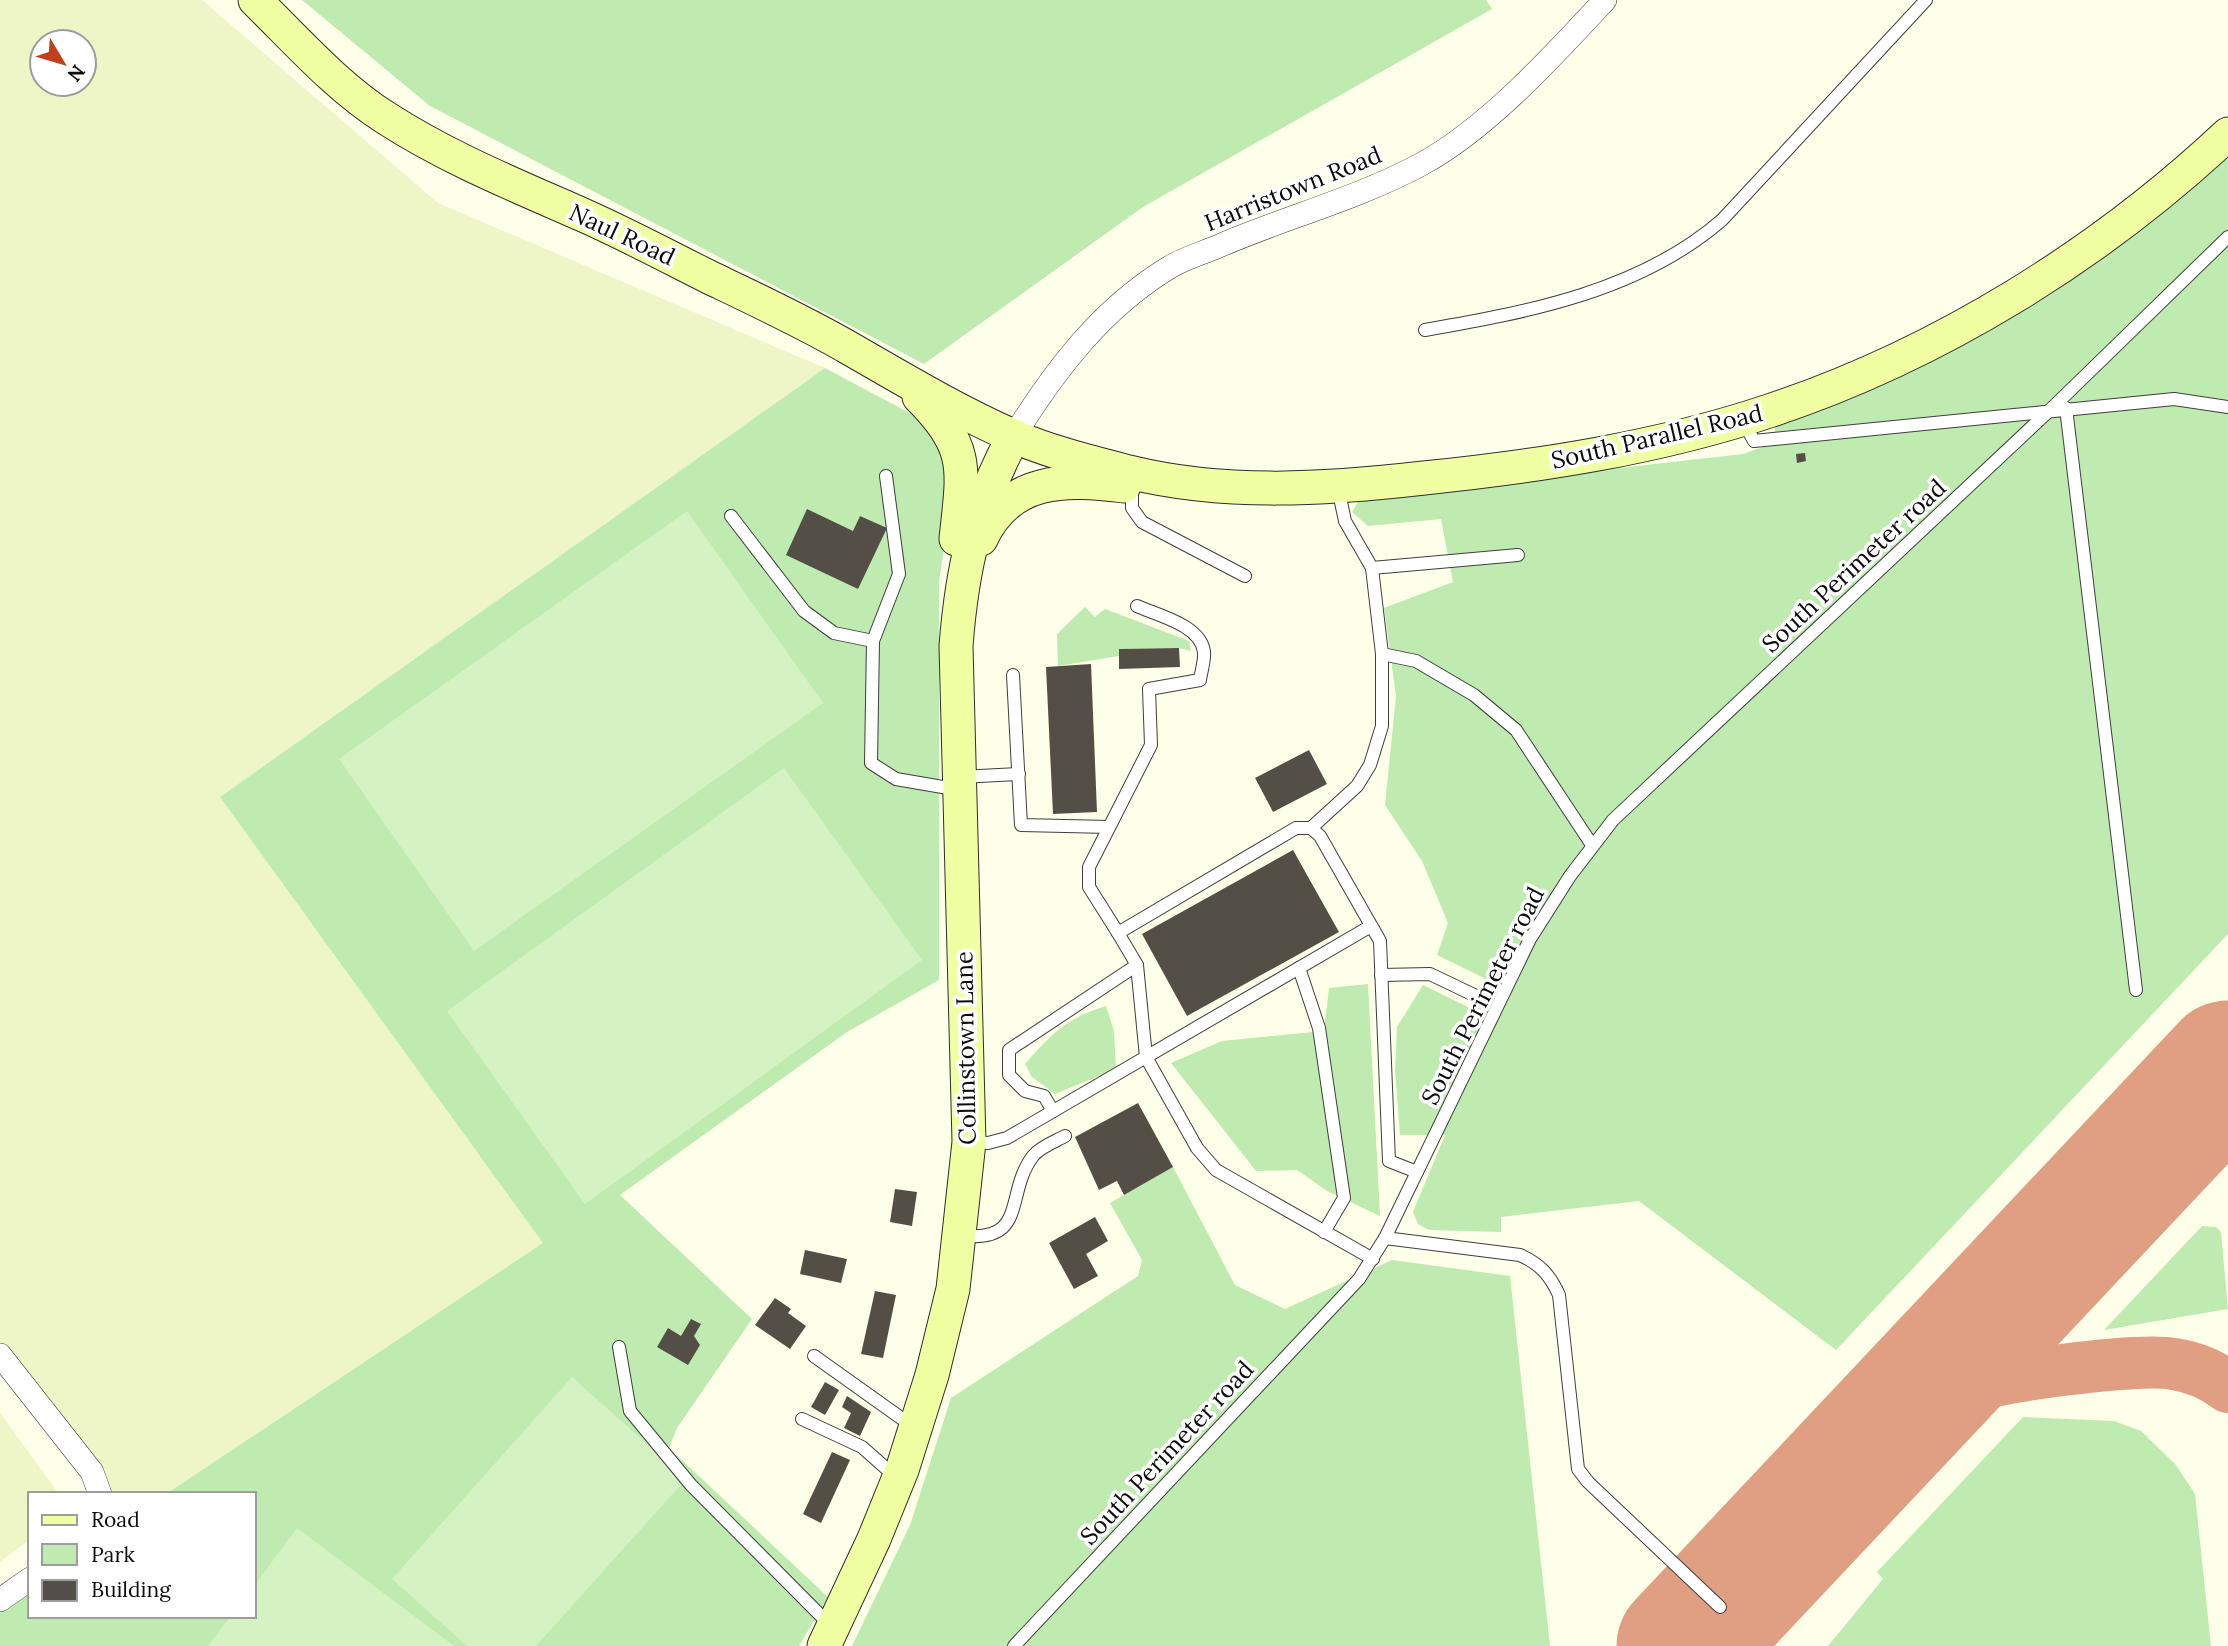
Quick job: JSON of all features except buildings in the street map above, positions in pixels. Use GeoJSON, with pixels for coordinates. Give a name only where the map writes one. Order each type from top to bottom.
{"type":"FeatureCollection","features":[{"type":"Feature","properties":{"kind":"main road","name":"Naul Road"},"geometry":{"type":"LineString","coordinates":[[255,0],[330,71],[382,115],[480,172],[587,216],[847,347],[907,384],[1014,436]]}},
{"type":"Feature","properties":{"kind":"main road","name":"South Parallel Road"},"geometry":{"type":"LineString","coordinates":[[1014,436],[1054,451],[1136,474],[1246,488],[1338,487],[1516,469],[1615,451],[1741,418],[1852,378],[1967,323],[2077,257],[2146,206],[2228,134]]}},
{"type":"Feature","properties":{"kind":"main road"},"geometry":{"type":"LineString","coordinates":[[907,384],[944,422],[963,472],[955,549],[961,582]]}},
{"type":"Feature","properties":{"kind":"main road","name":"Collinstown Lane"},"geometry":{"type":"LineString","coordinates":[[829,1637],[898,1479],[932,1375],[953,1289],[969,1142],[957,646],[961,582],[978,515],[997,467],[1014,436]]}},
{"type":"Feature","properties":{"kind":"main road"},"geometry":{"type":"LineString","coordinates":[[961,582],[987,525],[1011,500],[1045,483],[1094,482],[1132,487],[1207,484]]}},
{"type":"Feature","properties":{"kind":"street","name":"Harristown Road"},"geometry":{"type":"LineString","coordinates":[[1014,436],[1051,376],[1106,316],[1171,267],[1267,225],[1354,197],[1423,164],[1488,117],[1600,2]]}},
{"type":"Feature","properties":{"kind":"street"},"geometry":{"type":"LineString","coordinates":[[0,1355],[92,1472],[99,1492]]}},
{"type":"Feature","properties":{"kind":"street"},"geometry":{"type":"LineString","coordinates":[[0,1600],[28,1580]]}},
{"type":"Feature","properties":{"kind":"lane"},"geometry":{"type":"LineString","coordinates":[[1425,330],[1521,313],[1566,300],[1652,268],[1702,238],[1722,220],[1926,0]]}},
{"type":"Feature","properties":{"kind":"lane","name":"South Perimeter road"},"geometry":{"type":"LineString","coordinates":[[1014,1646],[1350,1289],[1373,1259],[1530,939],[1592,845],[1613,820],[2225,246]]}},
{"type":"Feature","properties":{"kind":"lane"},"geometry":{"type":"LineString","coordinates":[[1741,418],[1754,441],[2051,409],[2174,399],[2228,407]]}},
{"type":"Feature","properties":{"kind":"lane"},"geometry":{"type":"LineString","coordinates":[[2066,408],[2136,990]]}},
{"type":"Feature","properties":{"kind":"lane"},"geometry":{"type":"LineString","coordinates":[[886,476],[899,574],[873,640],[872,763],[896,779],[960,784],[1019,774]]}},
{"type":"Feature","properties":{"kind":"lane"},"geometry":{"type":"LineString","coordinates":[[1132,487],[1132,508],[1142,522],[1245,576]]}},
{"type":"Feature","properties":{"kind":"lane"},"geometry":{"type":"LineString","coordinates":[[1311,828],[1357,786],[1370,765],[1382,726],[1382,654],[1372,568],[1345,521],[1338,487]]}},
{"type":"Feature","properties":{"kind":"lane"},"geometry":{"type":"LineString","coordinates":[[732,516],[804,611],[834,633],[873,640]]}},
{"type":"Feature","properties":{"kind":"lane"},"geometry":{"type":"LineString","coordinates":[[1372,568],[1518,555]]}},
{"type":"Feature","properties":{"kind":"lane"},"geometry":{"type":"LineString","coordinates":[[1137,606],[1189,629],[1200,639],[1205,653],[1200,680],[1149,689],[1151,745],[1089,867],[1089,887],[1137,965],[1146,1056],[1197,1148],[1216,1170],[1373,1259]]}},
{"type":"Feature","properties":{"kind":"lane"},"geometry":{"type":"LineString","coordinates":[[1382,654],[1416,661],[1474,695],[1516,730],[1592,845]]}},
{"type":"Feature","properties":{"kind":"lane"},"geometry":{"type":"LineString","coordinates":[[1013,675],[1021,825],[1110,827]]}},
{"type":"Feature","properties":{"kind":"lane"},"geometry":{"type":"LineString","coordinates":[[1118,933],[1296,828],[1311,828],[1320,836],[1380,941],[1389,1161],[1417,1172]]}},
{"type":"Feature","properties":{"kind":"lane"},"geometry":{"type":"LineString","coordinates":[[969,1142],[988,1143],[1007,1138],[1371,926]]}},
{"type":"Feature","properties":{"kind":"lane"},"geometry":{"type":"LineString","coordinates":[[1053,1111],[1044,1096],[1025,1091],[1009,1075],[1009,1049],[1137,965]]}},
{"type":"Feature","properties":{"kind":"lane"},"geometry":{"type":"LineString","coordinates":[[1299,968],[1319,1028],[1344,1198],[1324,1232]]}},
{"type":"Feature","properties":{"kind":"lane"},"geometry":{"type":"LineString","coordinates":[[1381,975],[1430,974],[1476,996]]}},
{"type":"Feature","properties":{"kind":"lane"},"geometry":{"type":"LineString","coordinates":[[959,1235],[980,1238],[999,1233],[1010,1221],[1034,1155],[1065,1136]]}},
{"type":"Feature","properties":{"kind":"lane"},"geometry":{"type":"LineString","coordinates":[[1385,1238],[1520,1255],[1537,1263],[1551,1278],[1559,1295],[1578,1469],[1587,1482],[1720,1607]]}},
{"type":"Feature","properties":{"kind":"lane"},"geometry":{"type":"LineString","coordinates":[[619,1347],[629,1411],[691,1485],[829,1637]]}},
{"type":"Feature","properties":{"kind":"lane"},"geometry":{"type":"LineString","coordinates":[[814,1356],[915,1428]]}},
{"type":"Feature","properties":{"kind":"lane"},"geometry":{"type":"LineString","coordinates":[[802,1419],[862,1447],[898,1479]]}},
{"type":"Feature","properties":{"kind":"green space"},"geometry":{"type":"Polygon","coordinates":[[[0,0],[202,0],[438,203],[825,368],[220,797],[544,1243],[169,1492],[100,1491],[0,1355],[0,0]]]}},
{"type":"Feature","properties":{"kind":"green space"},"geometry":{"type":"Polygon","coordinates":[[[302,0],[1486,0],[1492,9],[1143,207],[924,364],[430,106],[302,0]]]}},
{"type":"Feature","properties":{"kind":"green space"},"geometry":{"type":"Polygon","coordinates":[[[2228,153],[2228,934],[1836,1350],[1639,1201],[1501,1217],[1501,1232],[1429,1230],[1418,1224],[1413,1212],[1445,1135],[1400,1135],[1395,1071],[1397,1027],[1423,985],[1470,1008],[1484,978],[1437,955],[1448,923],[1422,861],[1385,805],[1396,696],[1384,608],[1453,582],[1441,519],[1368,526],[1352,512],[1361,497],[1743,454],[1774,443],[1775,426],[2228,153]]]}},
{"type":"Feature","properties":{"kind":"green space"},"geometry":{"type":"Polygon","coordinates":[[[825,368],[919,418],[957,469],[939,581],[939,980],[847,1032],[620,1195],[752,1319],[677,1428],[669,1448],[828,1597],[799,1646],[0,1646],[0,1610],[28,1590],[28,1618],[256,1618],[256,1492],[169,1492],[543,1243],[220,797],[825,368]]]}},
{"type":"Feature","properties":{"kind":"green space"},"geometry":{"type":"Polygon","coordinates":[[[687,511],[823,703],[474,951],[339,759],[687,511]]]}},
{"type":"Feature","properties":{"kind":"green space"},"geometry":{"type":"Polygon","coordinates":[[[1085,607],[1095,617],[1105,609],[1189,641],[1191,651],[1179,648],[1119,649],[1119,656],[1058,666],[1057,634],[1085,607]]]}},
{"type":"Feature","properties":{"kind":"green space"},"geometry":{"type":"Polygon","coordinates":[[[784,768],[922,960],[585,1204],[447,1011],[784,768]]]}},
{"type":"Feature","properties":{"kind":"green space"},"geometry":{"type":"Polygon","coordinates":[[[1368,984],[1380,1216],[1327,1191],[1297,1170],[1256,1171],[1171,1063],[1222,1041],[1324,1031],[1329,988],[1368,984]]]}},
{"type":"Feature","properties":{"kind":"green space"},"geometry":{"type":"Polygon","coordinates":[[[1106,1006],[1114,1031],[1116,1069],[1055,1094],[1032,1077],[1025,1064],[1052,1035],[1081,1015],[1106,1006]]]}},
{"type":"Feature","properties":{"kind":"green space"},"geometry":{"type":"Polygon","coordinates":[[[1173,1167],[1235,1285],[1285,1309],[1392,1260],[1510,1276],[1550,1646],[852,1646],[910,1525],[951,1398],[1138,1276],[1142,1260],[1110,1203],[1173,1167]]]}},
{"type":"Feature","properties":{"kind":"green space"},"geometry":{"type":"Polygon","coordinates":[[[2202,1226],[2216,1227],[2221,1232],[2228,1309],[2104,1330],[2202,1226]]]}},
{"type":"Feature","properties":{"kind":"green space"},"geometry":{"type":"Polygon","coordinates":[[[572,1377],[686,1479],[536,1646],[467,1646],[392,1579],[572,1377]]]}},
{"type":"Feature","properties":{"kind":"green space"},"geometry":{"type":"Polygon","coordinates":[[[0,1413],[58,1492],[28,1492],[28,1541],[0,1562],[0,1413]]]}},
{"type":"Feature","properties":{"kind":"green space"},"geometry":{"type":"Polygon","coordinates":[[[2023,1417],[2114,1421],[2141,1431],[2176,1465],[2195,1494],[2211,1646],[1828,1646],[1883,1579],[1877,1572],[2023,1417]]]}},
{"type":"Feature","properties":{"kind":"green space"},"geometry":{"type":"Polygon","coordinates":[[[297,1528],[454,1646],[208,1646],[229,1618],[256,1618],[256,1583],[297,1528]]]}},
{"type":"Feature","properties":{"kind":"taxiway"},"geometry":{"type":"LineString","coordinates":[[1866,1452],[1905,1420],[1948,1393],[2025,1375],[2129,1363],[2174,1364],[2195,1369],[2228,1387]]}},
{"type":"Feature","properties":{"kind":"taxiway"},"geometry":{"type":"LineString","coordinates":[[1718,1646],[1775,1548]]}},
{"type":"Feature","properties":{"kind":"runway"},"geometry":{"type":"LineString","coordinates":[[1683,1646],[2228,1067]]}}]}
